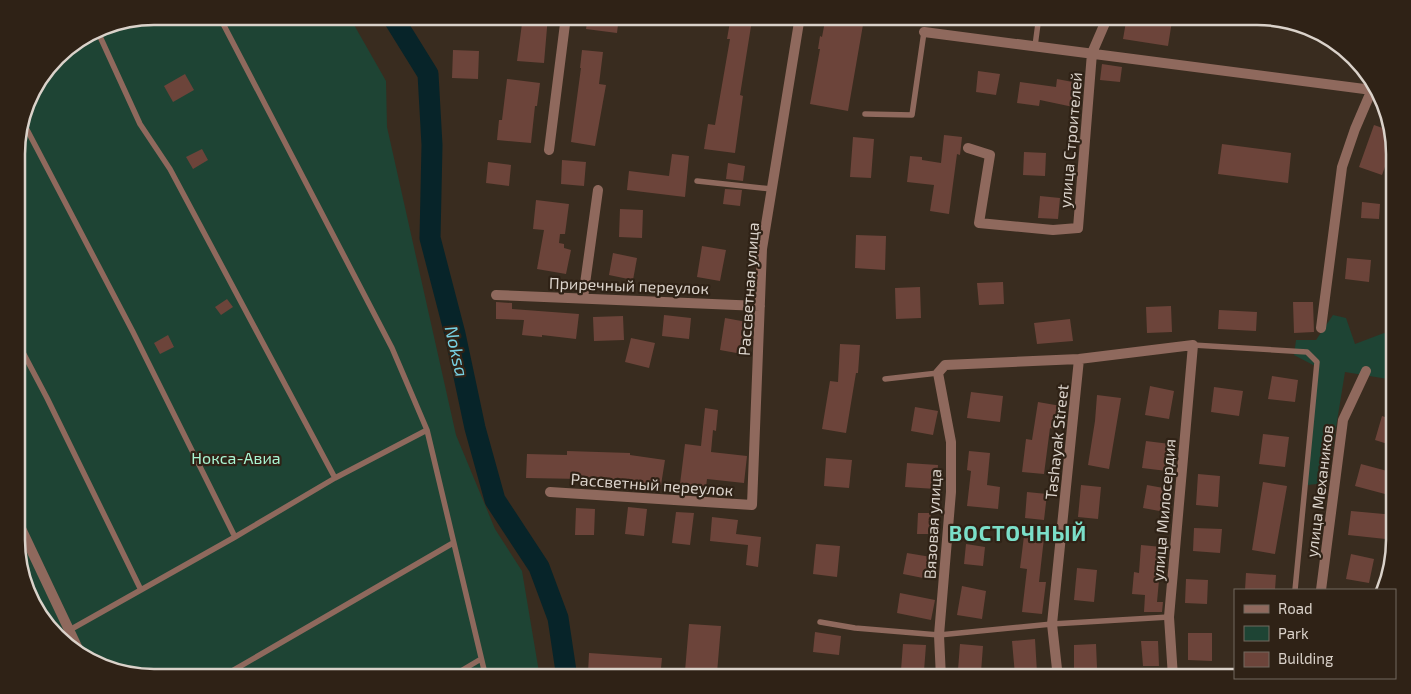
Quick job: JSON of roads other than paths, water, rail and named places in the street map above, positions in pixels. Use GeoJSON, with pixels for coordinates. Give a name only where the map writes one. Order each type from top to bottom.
{"type":"FeatureCollection","features":[{"type":"Feature","properties":{"kind":"street"},"geometry":{"type":"LineString","coordinates":[[549,150],[565,25]]}},
{"type":"Feature","properties":{"kind":"street","name":"Рассветная улица"},"geometry":{"type":"LineString","coordinates":[[752,505],[762,249],[799,25]]}},
{"type":"Feature","properties":{"kind":"street","name":"улица Строителей"},"geometry":{"type":"LineString","coordinates":[[968,148],[990,155],[979,224],[1054,230],[1078,228],[1092,53],[1104,25]]}},
{"type":"Feature","properties":{"kind":"street"},"geometry":{"type":"LineString","coordinates":[[924,32],[1368,87]]}},
{"type":"Feature","properties":{"kind":"street"},"geometry":{"type":"LineString","coordinates":[[1321,328],[1342,168],[1355,129],[1371,93]]}},
{"type":"Feature","properties":{"kind":"street"},"geometry":{"type":"LineString","coordinates":[[584,298],[598,190]]}},
{"type":"Feature","properties":{"kind":"street","name":"Приречный переулок"},"geometry":{"type":"LineString","coordinates":[[496,295],[760,306]]}},
{"type":"Feature","properties":{"kind":"street"},"geometry":{"type":"LineString","coordinates":[[938,373],[945,365],[1079,359],[1194,345]]}},
{"type":"Feature","properties":{"kind":"street","name":"улица Милосердия"},"geometry":{"type":"LineString","coordinates":[[1172,669],[1169,617],[1194,345]]}},
{"type":"Feature","properties":{"kind":"street","name":"Tashayak Street"},"geometry":{"type":"LineString","coordinates":[[1057,669],[1052,624],[1079,359]]}},
{"type":"Feature","properties":{"kind":"street","name":"улица Механиков"},"geometry":{"type":"LineString","coordinates":[[1321,589],[1343,420],[1366,371]]}},
{"type":"Feature","properties":{"kind":"street","name":"Вязовая улица"},"geometry":{"type":"LineString","coordinates":[[938,373],[951,442],[951,492],[939,635],[941,669]]}},
{"type":"Feature","properties":{"kind":"street","name":"Рассветный переулок"},"geometry":{"type":"LineString","coordinates":[[550,492],[752,505]]}},
{"type":"Feature","properties":{"kind":"street"},"geometry":{"type":"LineString","coordinates":[[25,539],[75,642]]}},
{"type":"Feature","properties":{"kind":"lane"},"geometry":{"type":"LineString","coordinates":[[224,25],[392,348],[427,430],[484,669]]}},
{"type":"Feature","properties":{"kind":"lane"},"geometry":{"type":"LineString","coordinates":[[1035,46],[1038,25]]}},
{"type":"Feature","properties":{"kind":"lane"},"geometry":{"type":"LineString","coordinates":[[864,114],[912,115],[924,32]]}},
{"type":"Feature","properties":{"kind":"lane"},"geometry":{"type":"LineString","coordinates":[[100,37],[140,124],[170,169],[335,478]]}},
{"type":"Feature","properties":{"kind":"lane"},"geometry":{"type":"LineString","coordinates":[[27,130],[133,332],[235,537]]}},
{"type":"Feature","properties":{"kind":"lane"},"geometry":{"type":"LineString","coordinates":[[697,181],[772,189]]}},
{"type":"Feature","properties":{"kind":"lane"},"geometry":{"type":"LineString","coordinates":[[1194,345],[1307,352],[1317,362],[1295,589]]}},
{"type":"Feature","properties":{"kind":"lane"},"geometry":{"type":"LineString","coordinates":[[25,356],[141,590]]}},
{"type":"Feature","properties":{"kind":"lane"},"geometry":{"type":"LineString","coordinates":[[885,378],[938,373]]}},
{"type":"Feature","properties":{"kind":"lane"},"geometry":{"type":"LineString","coordinates":[[65,633],[235,537],[335,478],[427,430]]}},
{"type":"Feature","properties":{"kind":"lane"},"geometry":{"type":"LineString","coordinates":[[236,669],[453,543]]}},
{"type":"Feature","properties":{"kind":"lane"},"geometry":{"type":"LineString","coordinates":[[820,622],[855,628],[939,635],[1052,624],[1169,617]]}},
{"type":"Feature","properties":{"kind":"lane"},"geometry":{"type":"LineString","coordinates":[[464,669],[481,659]]}},
{"type":"Feature","properties":{"kind":"waterway","name":"Noksa"},"geometry":{"type":"LineString","coordinates":[[398,25],[428,74],[432,145],[430,238],[455,334],[475,428],[495,500],[539,567],[558,618],[566,669]]}},
{"type":"Feature","properties":{"kind":"district","name":"ВОСТОЧНЫЙ"},"geometry":{"type":"Point","coordinates":[1018,532]}},
{"type":"Feature","properties":{"kind":"park label","name":"Нокса-Авиа"},"geometry":{"type":"Point","coordinates":[236,457]}}]}
